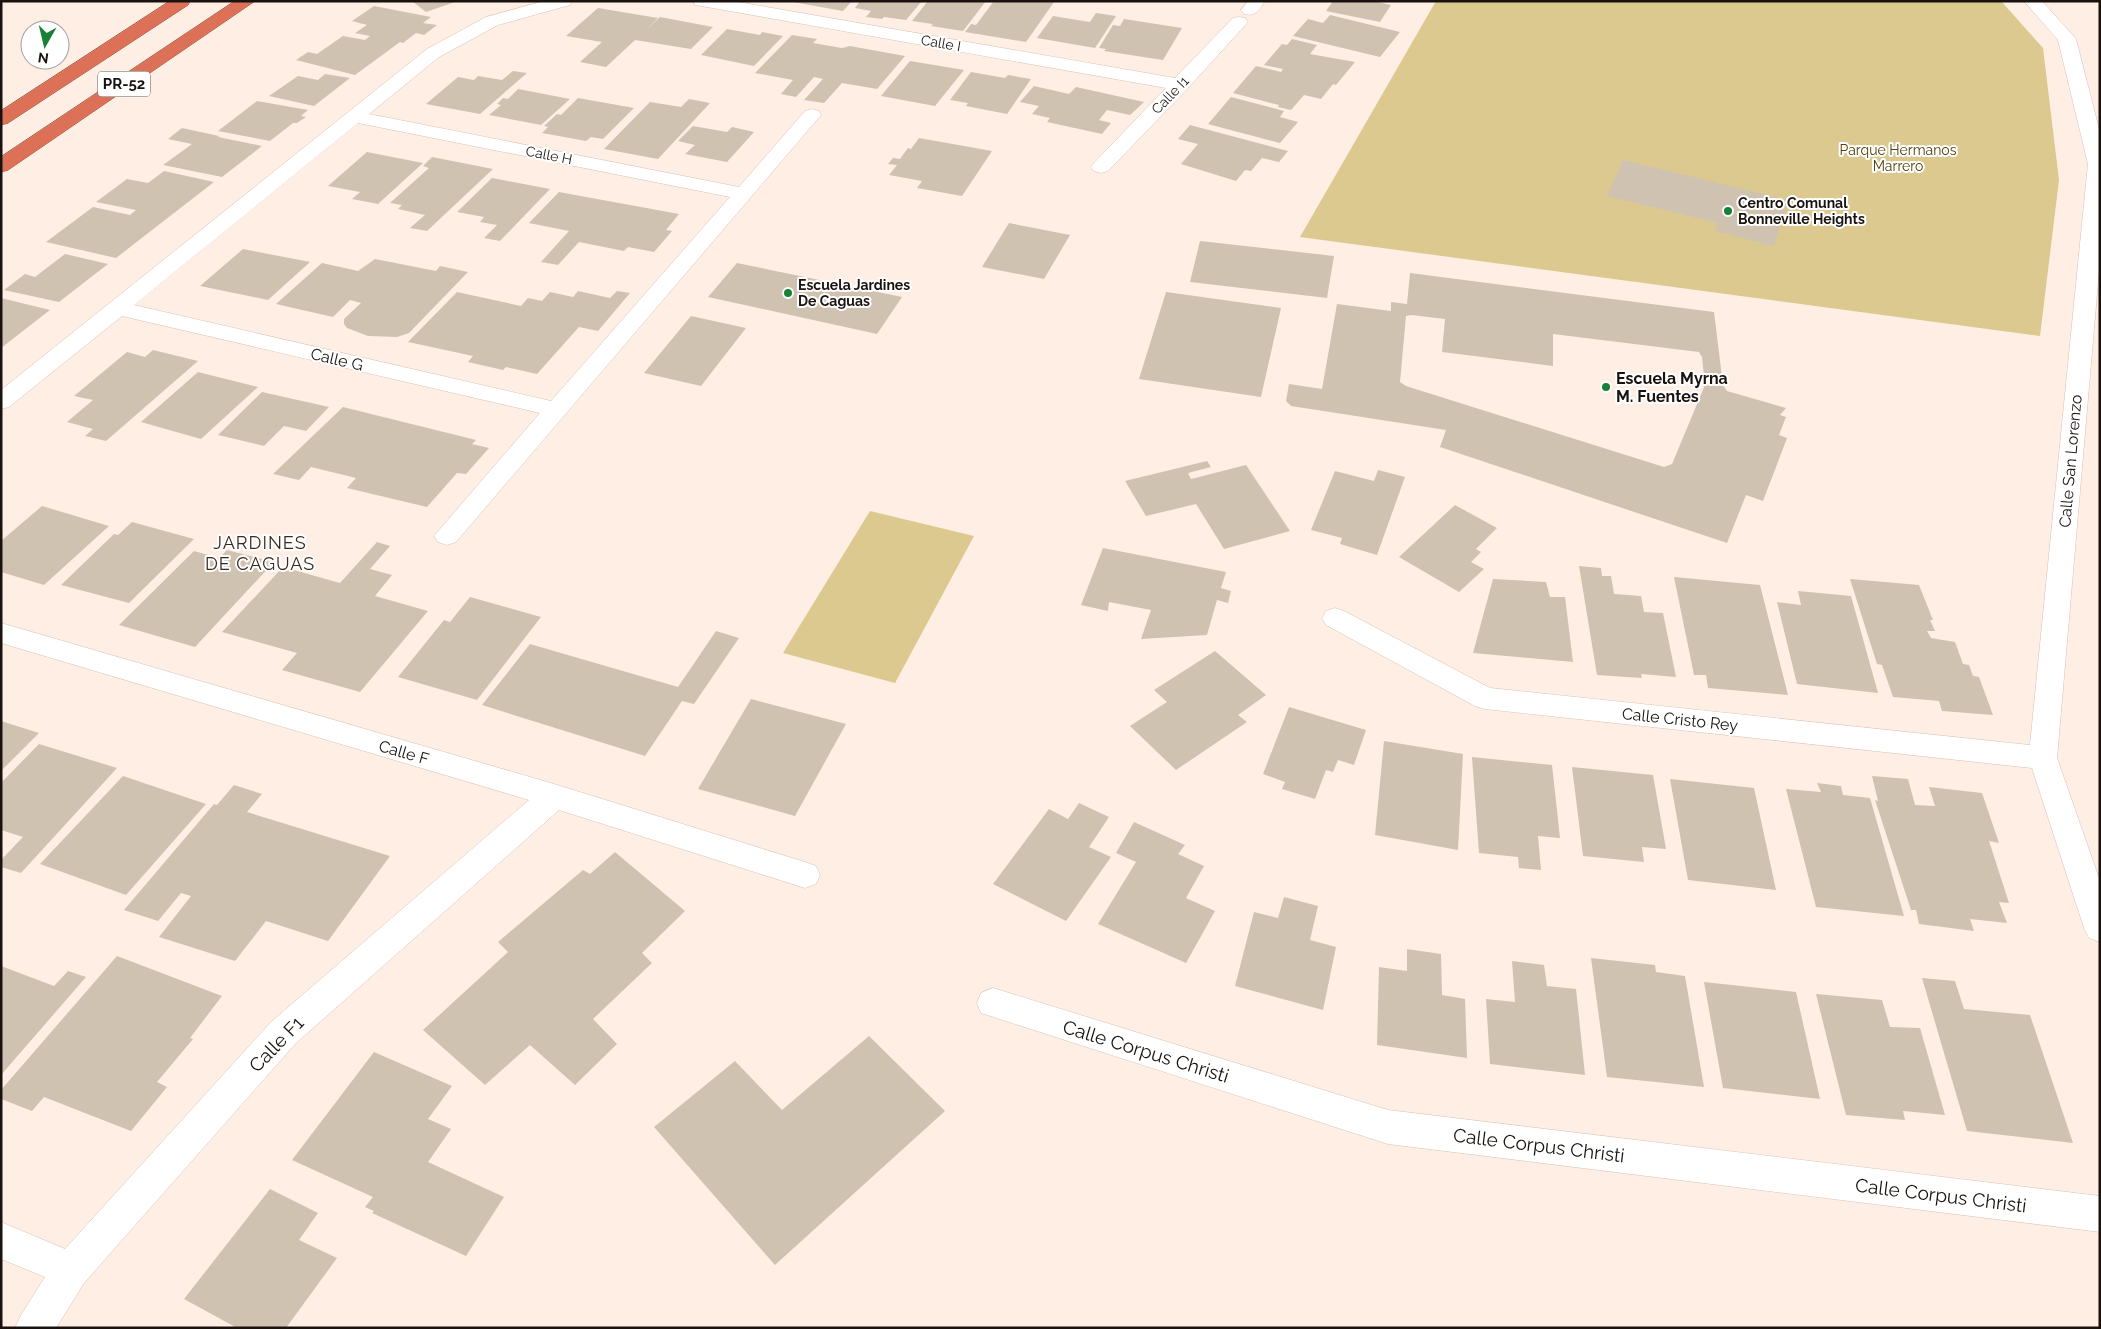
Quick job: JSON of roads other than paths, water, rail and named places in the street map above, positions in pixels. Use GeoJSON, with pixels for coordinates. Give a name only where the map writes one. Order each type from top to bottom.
{"type":"FeatureCollection","features":[{"type":"Feature","properties":{"kind":"highway","name":"PR-52"},"geometry":{"type":"LineString","coordinates":[[1,119],[182,1]]}},
{"type":"Feature","properties":{"kind":"highway","name":"PR-52"},"geometry":{"type":"LineString","coordinates":[[1,166],[247,1]]}},
{"type":"Feature","properties":{"kind":"street"},"geometry":{"type":"LineString","coordinates":[[1,402],[433,53],[492,22],[564,1]]}},
{"type":"Feature","properties":{"kind":"street","name":"Calle I"},"geometry":{"type":"LineString","coordinates":[[701,1],[1181,84]]}},
{"type":"Feature","properties":{"kind":"street","name":"Calle San Lorenzo"},"geometry":{"type":"LineString","coordinates":[[2032,1],[2067,39],[2099,165],[2043,758],[2100,928]]}},
{"type":"Feature","properties":{"kind":"street","name":"Calle I1"},"geometry":{"type":"LineString","coordinates":[[1101,167],[1248,11]]}},
{"type":"Feature","properties":{"kind":"street"},"geometry":{"type":"LineString","coordinates":[[447,536],[812,115]]}},
{"type":"Feature","properties":{"kind":"street","name":"Calle H"},"geometry":{"type":"LineString","coordinates":[[354,117],[744,194]]}},
{"type":"Feature","properties":{"kind":"street","name":"Calle G"},"geometry":{"type":"LineString","coordinates":[[117,308],[558,410]]}},
{"type":"Feature","properties":{"kind":"street","name":"Calle Cristo Rey"},"geometry":{"type":"LineString","coordinates":[[1335,618],[1485,698],[2043,758]]}},
{"type":"Feature","properties":{"kind":"street","name":"Calle F"},"geometry":{"type":"LineString","coordinates":[[1,633],[554,796],[806,875]]}},
{"type":"Feature","properties":{"kind":"street","name":"Calle F1"},"geometry":{"type":"LineString","coordinates":[[34,1328],[71,1270],[284,1033],[554,796]]}},
{"type":"Feature","properties":{"kind":"street","name":"Calle Corpus Christi"},"geometry":{"type":"LineString","coordinates":[[993,1003],[1388,1127],[2100,1214]]}},
{"type":"Feature","properties":{"kind":"street"},"geometry":{"type":"LineString","coordinates":[[1,1240],[71,1270]]}},
{"type":"Feature","properties":{"kind":"place","name":"Centro Comunal Bonneville Heights"},"geometry":{"type":"Point","coordinates":[1728,211]}},
{"type":"Feature","properties":{"kind":"place","name":"Escuela Jardines De Caguas"},"geometry":{"type":"Point","coordinates":[788,293]}},
{"type":"Feature","properties":{"kind":"place","name":"Escuela Myrna M. Fuentes"},"geometry":{"type":"Point","coordinates":[1606,387]}},
{"type":"Feature","properties":{"kind":"district","name":"JARDINES DE CAGUAS"},"geometry":{"type":"Point","coordinates":[260,553]}},
{"type":"Feature","properties":{"kind":"park label","name":"Parque Hermanos Marrero"},"geometry":{"type":"Point","coordinates":[1898,158]}}]}
